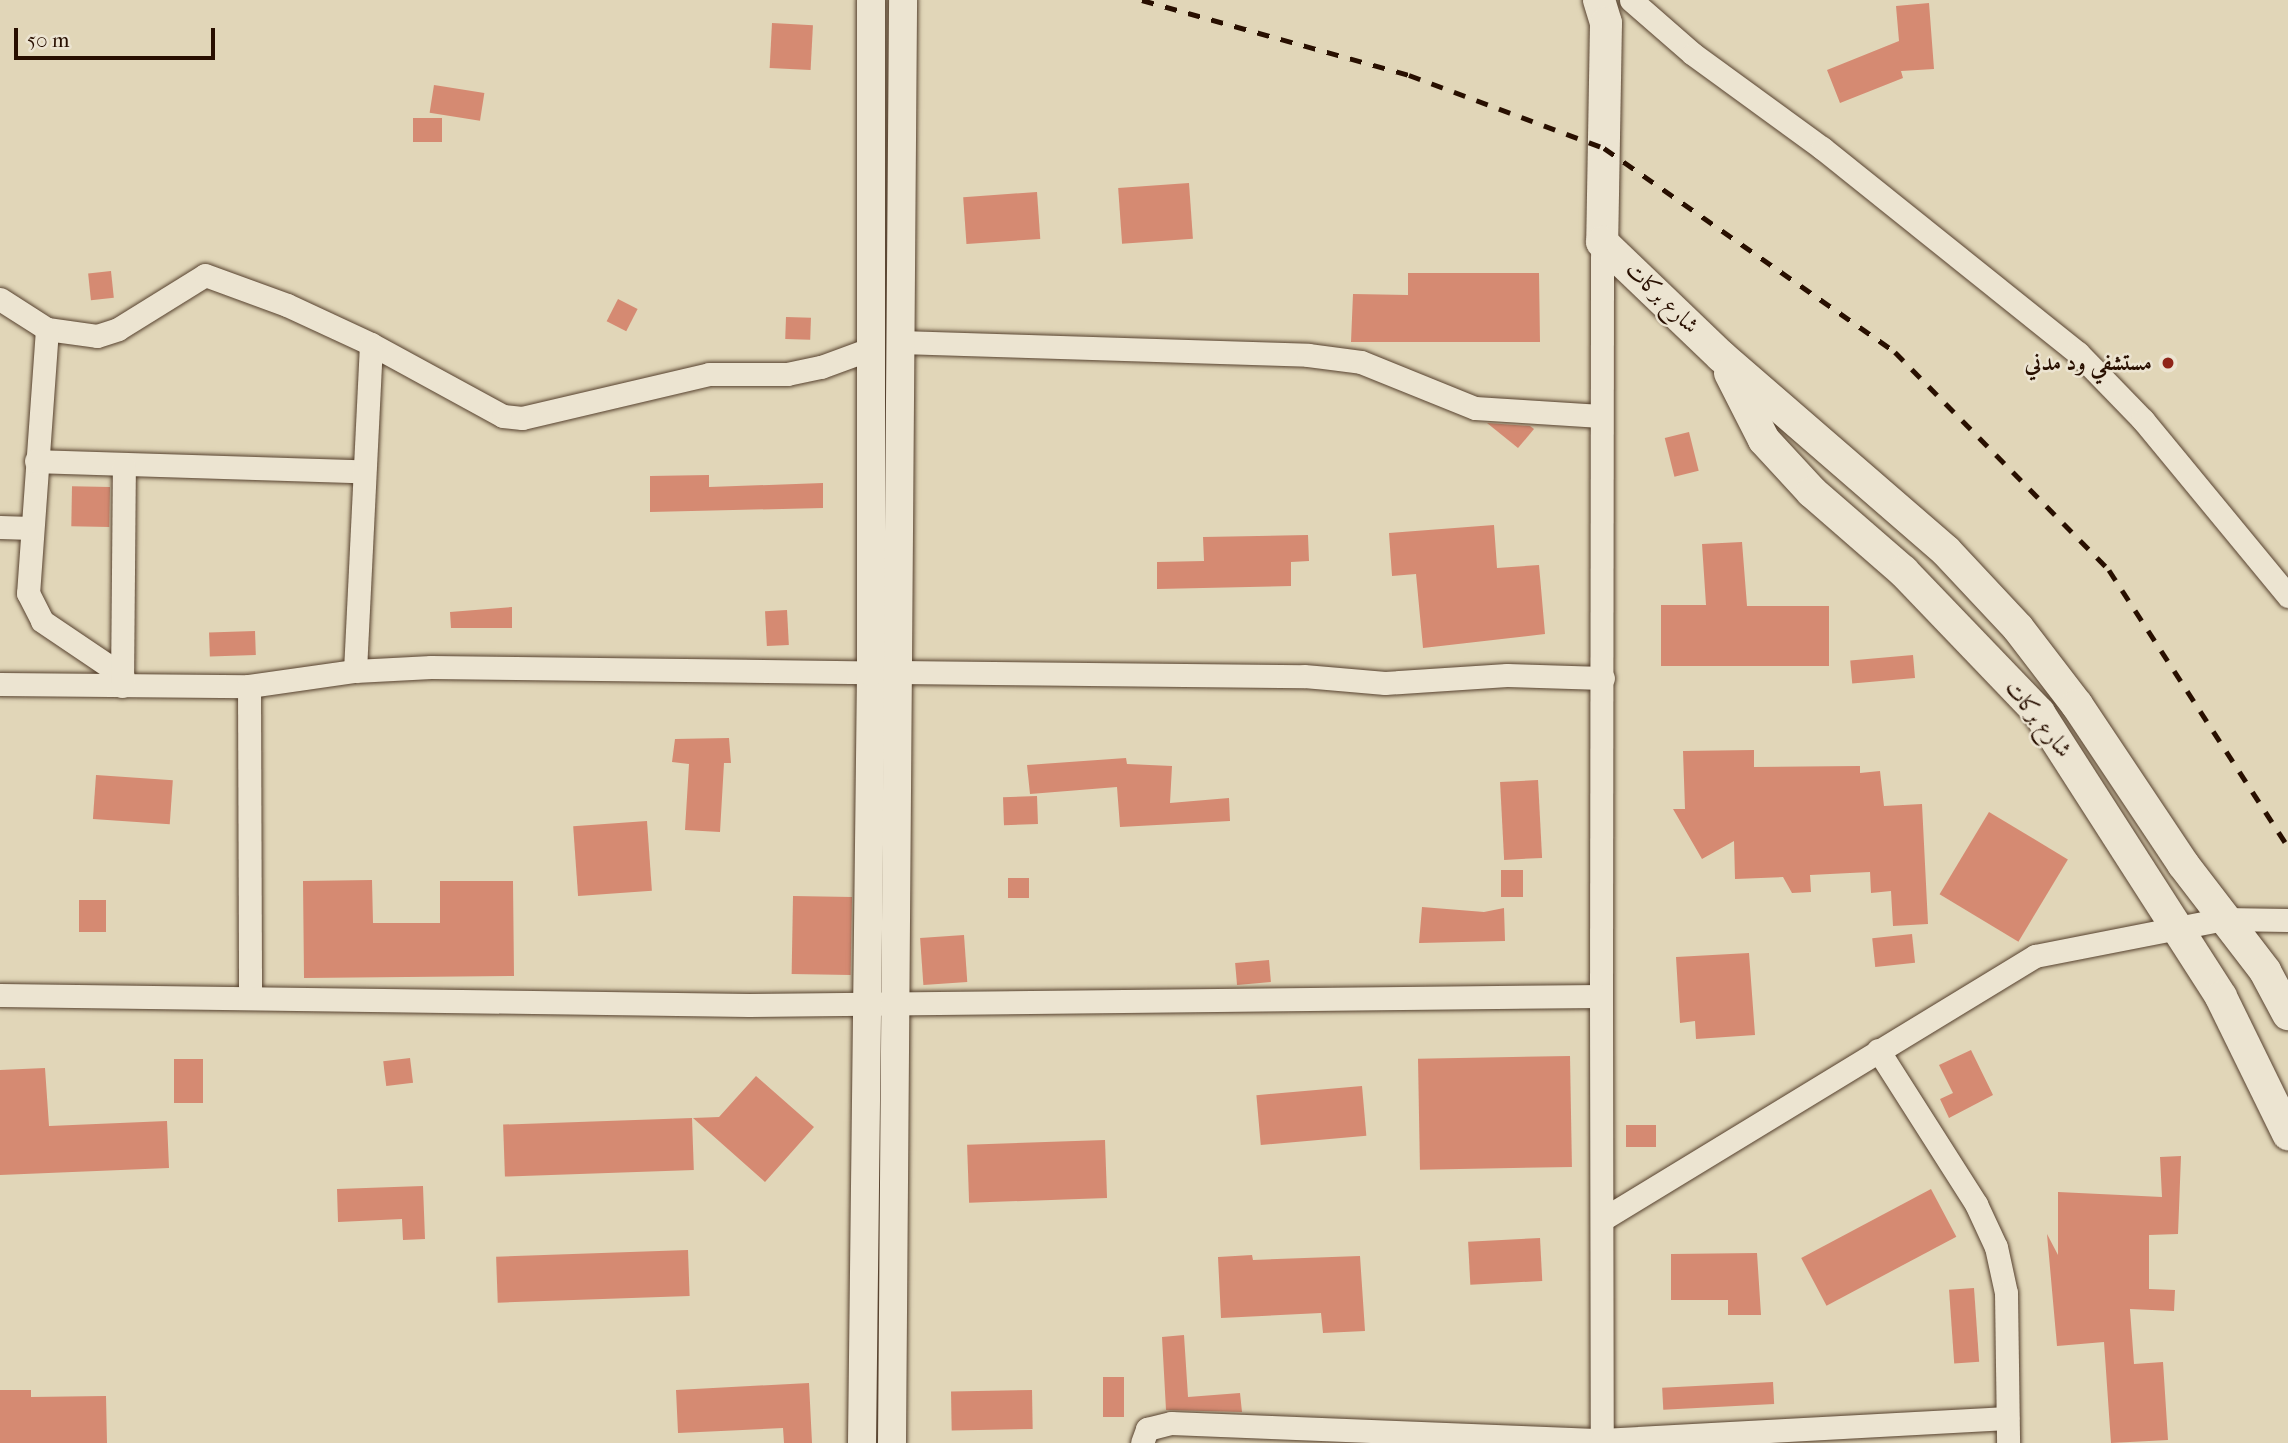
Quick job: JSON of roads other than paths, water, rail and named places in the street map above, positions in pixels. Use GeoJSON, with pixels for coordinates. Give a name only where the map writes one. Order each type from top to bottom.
{"type":"FeatureCollection","features":[{"type":"Feature","properties":{"kind":"main road"},"geometry":{"type":"LineString","coordinates":[[1602,242],[1606,8]]}},
{"type":"Feature","properties":{"kind":"main road","name":"شارع بركات"},"geometry":{"type":"LineString","coordinates":[[1602,242],[1721,356],[1946,551],[2018,628],[2224,919],[2265,971],[2288,1014]]}},
{"type":"Feature","properties":{"kind":"main road","name":"شارع بركات"},"geometry":{"type":"LineString","coordinates":[[1721,356],[1764,440],[1812,492],[1903,571],[2039,713],[2085,780],[2172,927],[2221,998],[2288,1134]]}},
{"type":"Feature","properties":{"kind":"street"},"geometry":{"type":"LineString","coordinates":[[871,0],[870,349],[884,672]]}},
{"type":"Feature","properties":{"kind":"street"},"geometry":{"type":"LineString","coordinates":[[892,1443],[882,1004],[884,672],[900,342],[903,0]]}},
{"type":"Feature","properties":{"kind":"street"},"geometry":{"type":"LineString","coordinates":[[1632,0],[1693,54],[1822,148],[2078,353],[2143,420],[2288,596]]}},
{"type":"Feature","properties":{"kind":"street"},"geometry":{"type":"LineString","coordinates":[[1602,242],[1602,1441]]}},
{"type":"Feature","properties":{"kind":"street"},"geometry":{"type":"LineString","coordinates":[[0,299],[47,329],[77,336],[118,329],[205,275],[287,305],[370,344],[503,416],[522,418],[709,374],[788,374],[821,367],[870,349]]}},
{"type":"Feature","properties":{"kind":"street"},"geometry":{"type":"LineString","coordinates":[[47,329],[28,593],[31,606],[42,621],[122,681]]}},
{"type":"Feature","properties":{"kind":"street"},"geometry":{"type":"LineString","coordinates":[[900,342],[1308,355],[1361,362],[1475,408],[1601,416]]}},
{"type":"Feature","properties":{"kind":"street"},"geometry":{"type":"LineString","coordinates":[[355,671],[370,344]]}},
{"type":"Feature","properties":{"kind":"street"},"geometry":{"type":"LineString","coordinates":[[36,461],[124,466],[363,471]]}},
{"type":"Feature","properties":{"kind":"street"},"geometry":{"type":"LineString","coordinates":[[122,681],[124,466]]}},
{"type":"Feature","properties":{"kind":"street"},"geometry":{"type":"LineString","coordinates":[[0,527],[32,528]]}},
{"type":"Feature","properties":{"kind":"street"},"geometry":{"type":"LineString","coordinates":[[0,684],[122,681],[248,687],[355,671],[493,667],[1304,676],[1385,683],[1507,675],[1603,678]]}},
{"type":"Feature","properties":{"kind":"street"},"geometry":{"type":"LineString","coordinates":[[248,687],[250,997]]}},
{"type":"Feature","properties":{"kind":"street"},"geometry":{"type":"LineString","coordinates":[[1602,1219],[2035,956],[2172,927],[2224,919],[2288,920]]}},
{"type":"Feature","properties":{"kind":"street"},"geometry":{"type":"LineString","coordinates":[[0,995],[882,1004],[1601,996]]}},
{"type":"Feature","properties":{"kind":"street"},"geometry":{"type":"LineString","coordinates":[[862,1443],[882,1004]]}},
{"type":"Feature","properties":{"kind":"street"},"geometry":{"type":"LineString","coordinates":[[1878,1050],[1976,1205],[1996,1247],[2006,1293],[2008,1443]]}},
{"type":"Feature","properties":{"kind":"street"},"geometry":{"type":"LineString","coordinates":[[1142,1443],[1147,1429],[1171,1423],[1602,1441],[2007,1418]]}},
{"type":"Feature","properties":{"kind":"railway"},"geometry":{"type":"LineString","coordinates":[[1142,0],[1409,75],[1604,148],[1895,352],[2109,570],[2288,847]]}},
{"type":"Feature","properties":{"kind":"place","name":"مستشفي ود مدني"},"geometry":{"type":"Point","coordinates":[2168,363]}}]}
